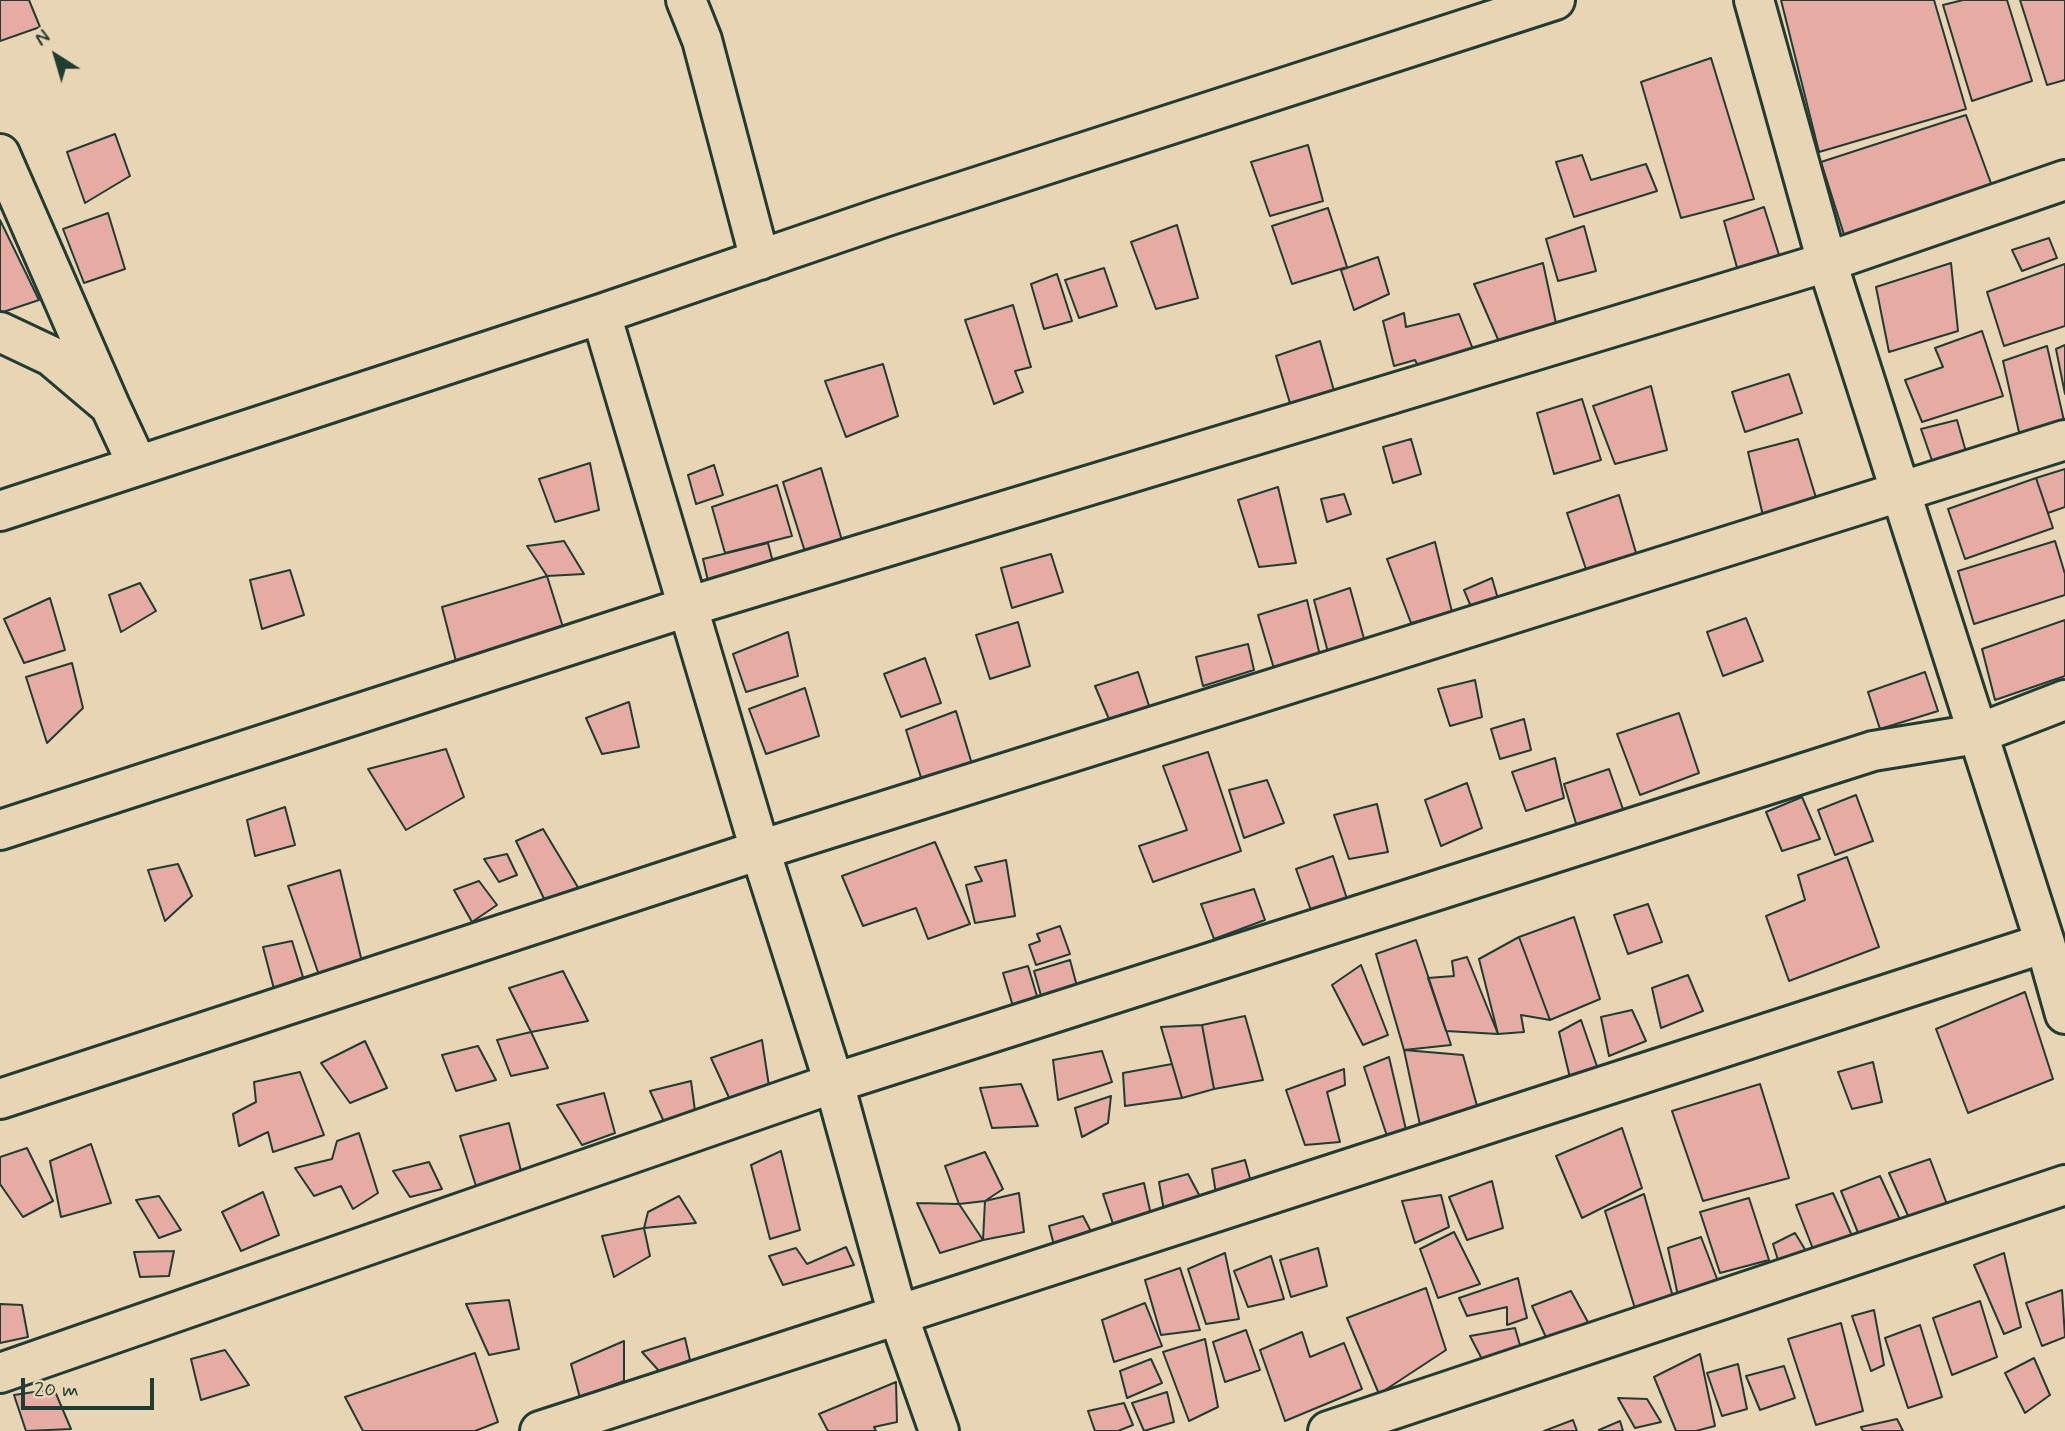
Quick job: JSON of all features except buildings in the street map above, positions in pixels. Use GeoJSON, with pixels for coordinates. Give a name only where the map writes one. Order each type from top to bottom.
{"type":"FeatureCollection","features":[{"type":"Feature","properties":{"kind":"street"},"geometry":{"type":"LineString","coordinates":[[686,0],[702,40],[760,260]]}},
{"type":"Feature","properties":{"kind":"street"},"geometry":{"type":"LineString","coordinates":[[0,511],[1555,0]]}},
{"type":"Feature","properties":{"kind":"street"},"geometry":{"type":"LineString","coordinates":[[1754,0],[1827,262],[2045,943],[2065,1014]]}},
{"type":"Feature","properties":{"kind":"street"},"geometry":{"type":"LineString","coordinates":[[0,153],[137,464]]}},
{"type":"Feature","properties":{"kind":"street"},"geometry":{"type":"LineString","coordinates":[[0,830],[687,607],[1827,262],[2065,180]]}},
{"type":"Feature","properties":{"kind":"street"},"geometry":{"type":"LineString","coordinates":[[601,314],[760,850],[834,1083],[898,1315],[939,1431]]}},
{"type":"Feature","properties":{"kind":"street"},"geometry":{"type":"LineString","coordinates":[[0,332],[51,356],[110,406]]}},
{"type":"Feature","properties":{"kind":"street"},"geometry":{"type":"LineString","coordinates":[[0,1099],[760,850],[2065,440]]}},
{"type":"Feature","properties":{"kind":"street"},"geometry":{"type":"LineString","coordinates":[[0,1373],[834,1083],[1873,751],[1976,734],[2065,700]]}},
{"type":"Feature","properties":{"kind":"street"},"geometry":{"type":"LineString","coordinates":[[540,1431],[2045,943]]}},
{"type":"Feature","properties":{"kind":"street"},"geometry":{"type":"LineString","coordinates":[[1328,1431],[2065,1185]]}}]}
